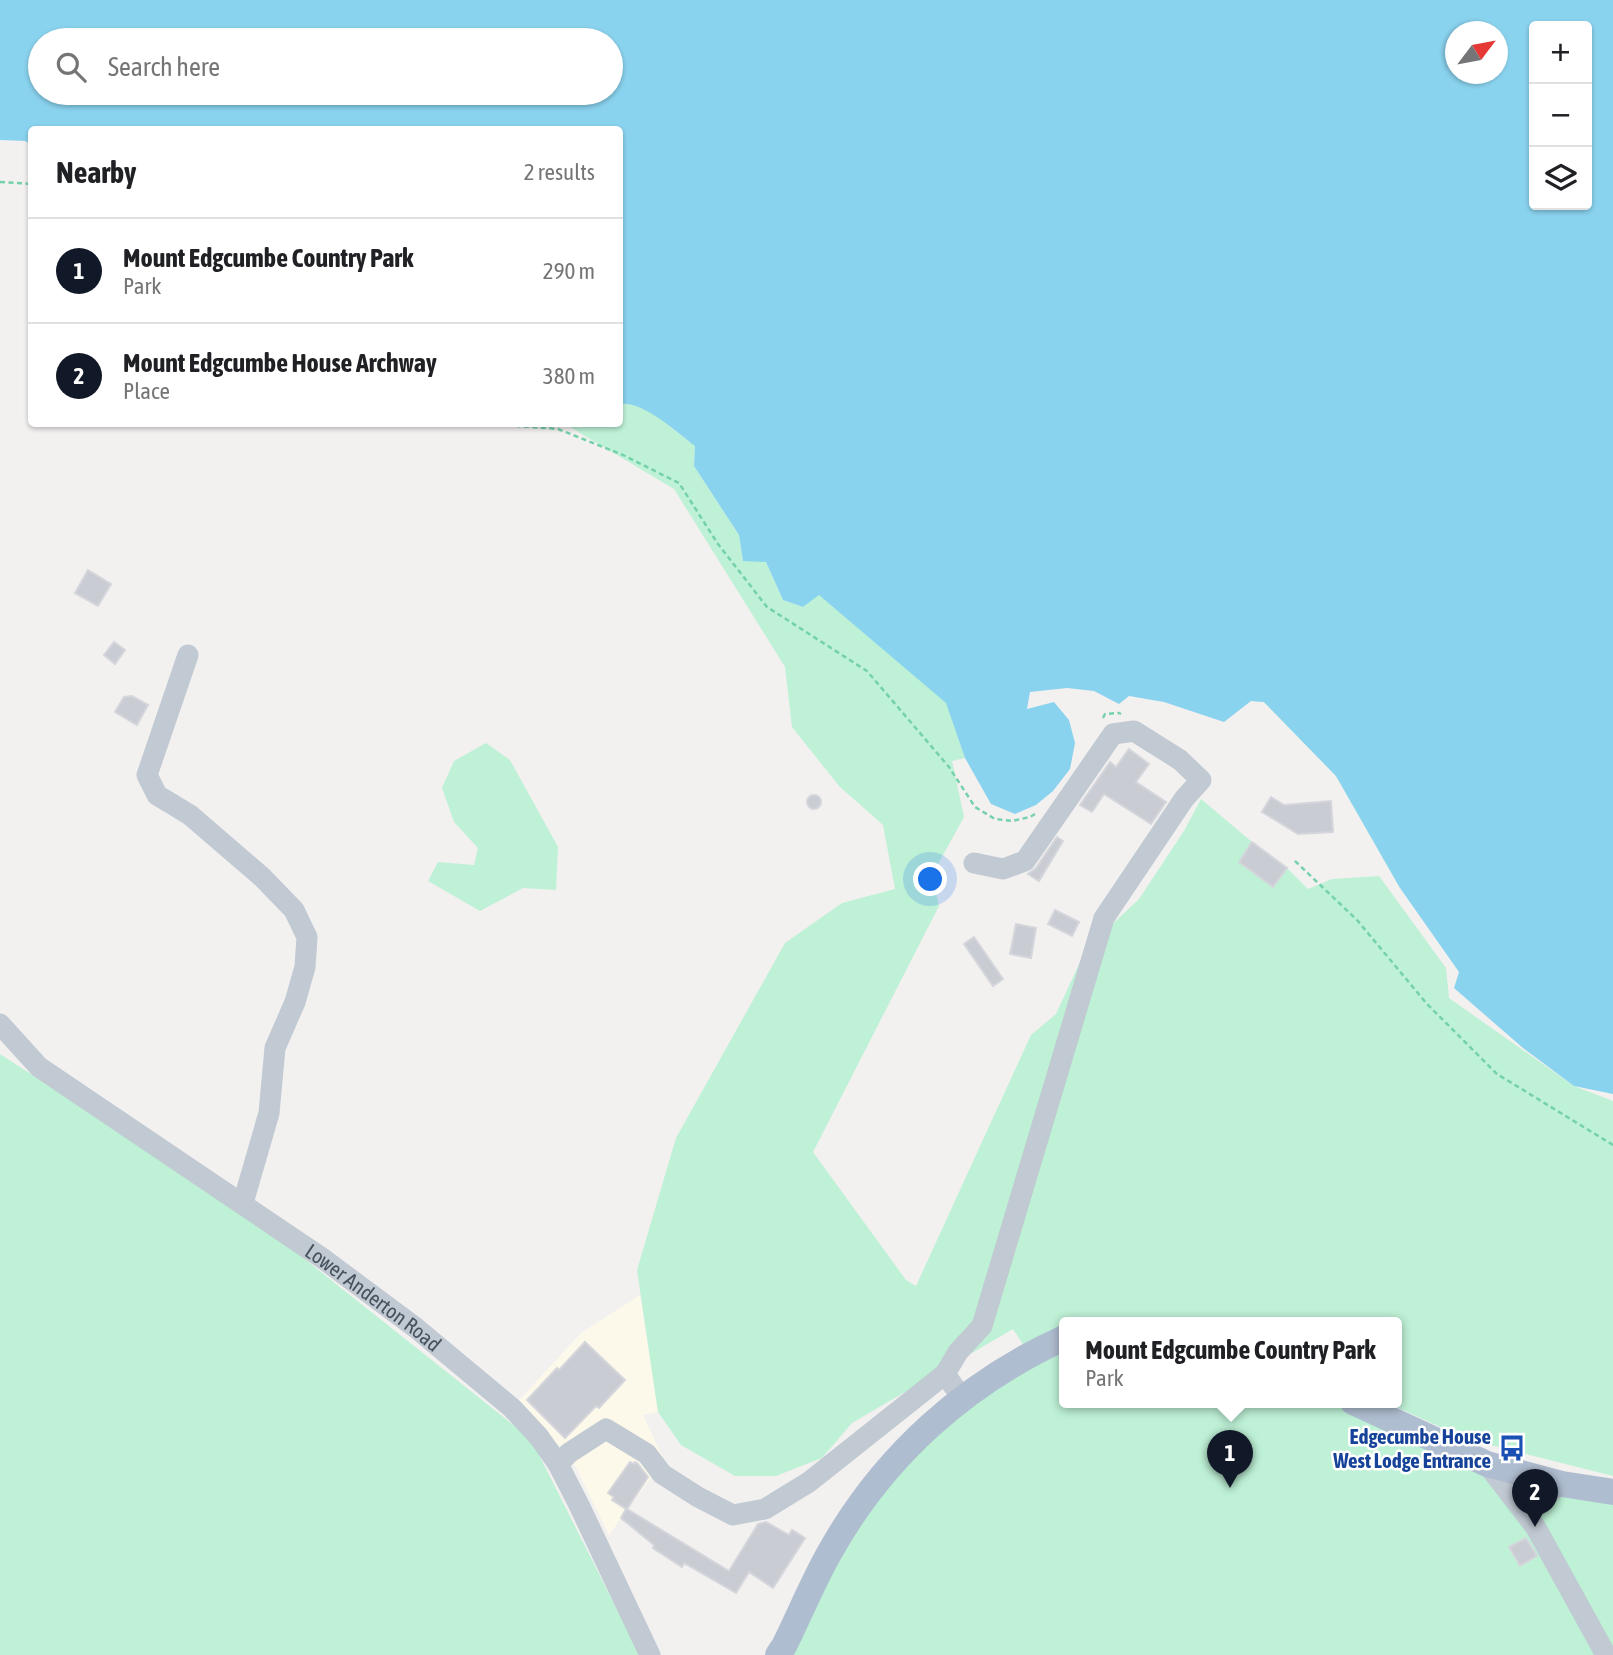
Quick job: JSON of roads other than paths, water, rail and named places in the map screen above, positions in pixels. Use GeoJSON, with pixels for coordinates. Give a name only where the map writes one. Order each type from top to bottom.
{"type":"FeatureCollection","features":[{"type":"Feature","properties":{"kind":"main road"},"geometry":{"type":"LineString","coordinates":[[778,1655],[831,1550],[886,1471],[919,1435],[962,1398],[996,1375],[1059,1340]]}},
{"type":"Feature","properties":{"kind":"main road"},"geometry":{"type":"LineString","coordinates":[[1366,1408],[1487,1464],[1562,1484],[1613,1492]]}},
{"type":"Feature","properties":{"kind":"street"},"geometry":{"type":"LineString","coordinates":[[188,655],[147,775],[157,795],[190,815],[262,877],[294,910],[307,937],[305,967],[295,1002],[275,1048],[269,1113],[243,1203]]}},
{"type":"Feature","properties":{"kind":"street"},"geometry":{"type":"LineString","coordinates":[[558,1464],[569,1453],[606,1429],[647,1454],[662,1474],[733,1515],[765,1509],[809,1482],[945,1374],[958,1352],[982,1326],[1104,918],[1184,799],[1201,780],[1180,760],[1134,731],[1113,734],[1025,861],[1003,869],[974,863]]}},
{"type":"Feature","properties":{"kind":"street","name":"Lower Anderton Road"},"geometry":{"type":"LineString","coordinates":[[0,1024],[39,1067],[322,1258],[416,1328],[512,1408],[539,1437],[558,1464],[650,1655]]}},
{"type":"Feature","properties":{"kind":"street"},"geometry":{"type":"LineString","coordinates":[[945,1374],[962,1398]]}},
{"type":"Feature","properties":{"kind":"street"},"geometry":{"type":"LineString","coordinates":[[1487,1464],[1533,1523],[1606,1655]]}},
{"type":"Feature","properties":{"kind":"street"},"geometry":{"type":"LineString","coordinates":[[1533,1523],[1544,1496],[1562,1484]]}},
{"type":"Feature","properties":{"kind":"water"},"geometry":{"type":"Polygon","coordinates":[[[0,0],[1613,0],[1613,1094],[1574,1086],[1523,1048],[1454,988],[1459,972],[1400,888],[1336,776],[1264,702],[1251,701],[1224,722],[1164,702],[1129,696],[1119,704],[1094,691],[1067,688],[1030,692],[1027,709],[1054,702],[1069,720],[1075,743],[1070,769],[1053,791],[1036,805],[1015,814],[991,804],[965,758],[946,703],[819,595],[803,607],[783,600],[766,562],[743,561],[739,535],[694,466],[695,446],[649,412],[623,404],[623,126],[28,126],[28,142],[0,140],[0,0]]]}},
{"type":"Feature","properties":{"kind":"place","name":"Edgecumbe House West Lodge Entrance"},"geometry":{"type":"Point","coordinates":[1512,1448]}},
{"type":"Feature","properties":{"kind":"place","name":"Mount Edgcumbe Country Park"},"geometry":{"type":"Point","coordinates":[1230,1488]}},
{"type":"Feature","properties":{"kind":"place","name":"Mount Edgcumbe House Archway"},"geometry":{"type":"Point","coordinates":[1535,1527]}}]}
